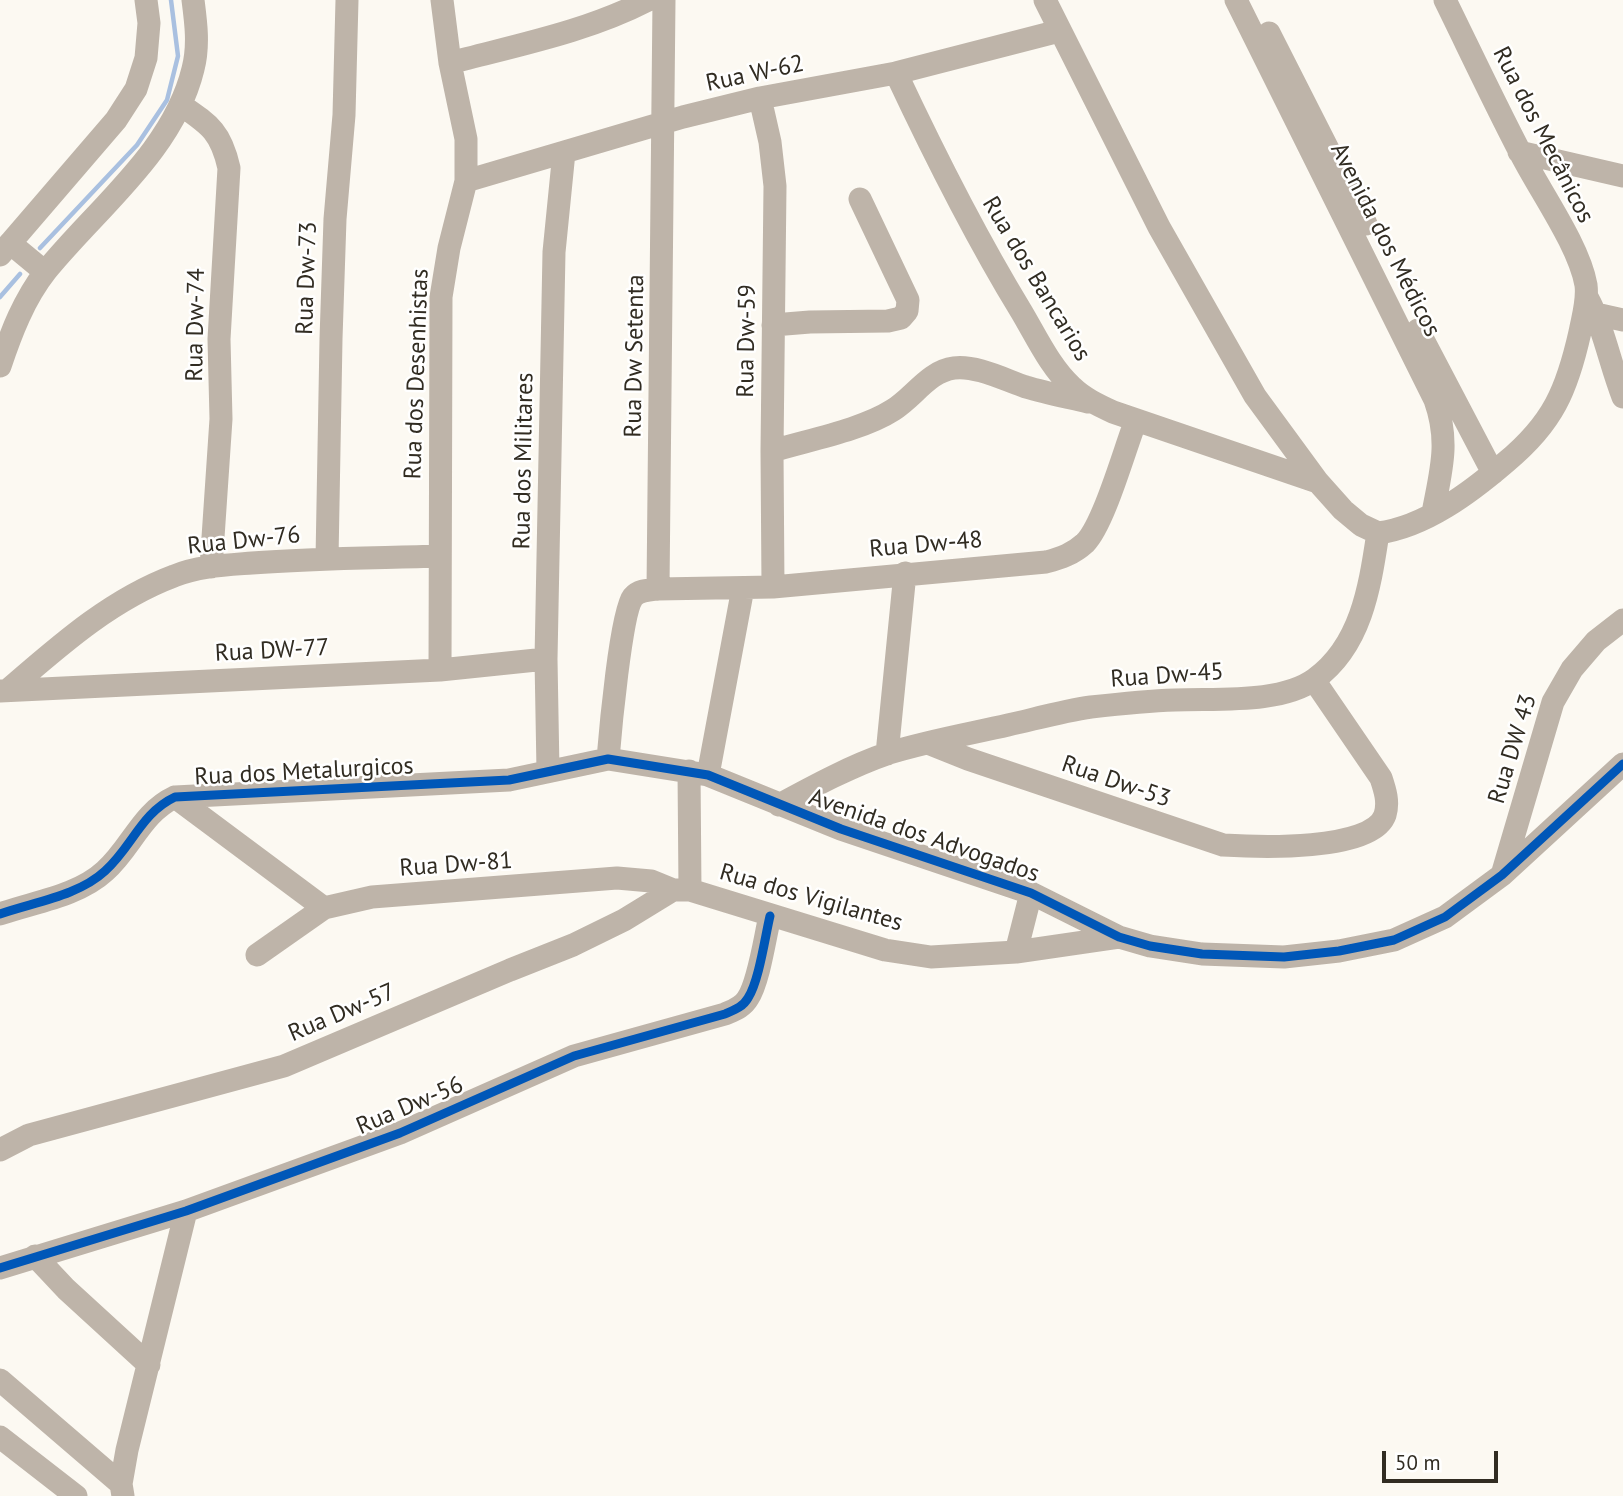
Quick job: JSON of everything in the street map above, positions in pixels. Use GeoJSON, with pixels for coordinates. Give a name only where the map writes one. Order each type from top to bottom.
{"type":"FeatureCollection","features":[{"type":"Feature","properties":{"kind":"street"},"geometry":{"type":"LineString","coordinates":[[45,272],[5,249],[116,120],[136,89],[146,58],[149,23],[146,0]]}},
{"type":"Feature","properties":{"kind":"street"},"geometry":{"type":"LineString","coordinates":[[0,366],[26,300],[45,272],[153,149],[181,105],[194,68],[197,30],[193,0]]}},
{"type":"Feature","properties":{"kind":"street","name":"Rua Dw-73"},"geometry":{"type":"LineString","coordinates":[[327,559],[335,219],[344,115],[347,0]]}},
{"type":"Feature","properties":{"kind":"street","name":"Rua dos Desenhistas"},"geometry":{"type":"LineString","coordinates":[[440,670],[442,297],[449,248],[466,181],[466,139],[450,63],[442,0]]}},
{"type":"Feature","properties":{"kind":"street"},"geometry":{"type":"LineString","coordinates":[[450,63],[583,29],[618,16],[648,0]]}},
{"type":"Feature","properties":{"kind":"street","name":"Rua Dw Setenta"},"geometry":{"type":"LineString","coordinates":[[658,589],[664,0]]}},
{"type":"Feature","properties":{"kind":"street"},"geometry":{"type":"LineString","coordinates":[[1045,0],[1159,227],[1255,396],[1318,482],[1343,510],[1361,525],[1378,533],[1397,530],[1433,513],[1493,473],[1530,442],[1548,418],[1570,373],[1592,306],[1623,320]]}},
{"type":"Feature","properties":{"kind":"street","name":"Avenida dos Médicos"},"geometry":{"type":"LineString","coordinates":[[1236,0],[1339,187]]}},
{"type":"Feature","properties":{"kind":"street","name":"Avenida dos Médicos"},"geometry":{"type":"LineString","coordinates":[[1252,0],[1410,331],[1493,473]]}},
{"type":"Feature","properties":{"kind":"street","name":"Rua dos Mecânicos"},"geometry":{"type":"LineString","coordinates":[[1445,0],[1520,152],[1577,256],[1611,368],[1623,397]]}},
{"type":"Feature","properties":{"kind":"street","name":"Rua W-62"},"geometry":{"type":"LineString","coordinates":[[466,181],[760,98],[896,73],[1059,31]]}},
{"type":"Feature","properties":{"kind":"street","name":"Rua dos Bancarios"},"geometry":{"type":"LineString","coordinates":[[896,73],[948,184],[990,261],[1054,366],[1072,387],[1096,404],[1136,420],[1318,482]]}},
{"type":"Feature","properties":{"kind":"street","name":"Rua Dw-59"},"geometry":{"type":"LineString","coordinates":[[760,98],[770,142],[775,186],[773,587]]}},
{"type":"Feature","properties":{"kind":"street","name":"Rua Dw-74"},"geometry":{"type":"LineString","coordinates":[[181,105],[210,125],[224,146],[229,168],[219,339],[221,419],[211,567]]}},
{"type":"Feature","properties":{"kind":"street","name":"Rua dos Militares"},"geometry":{"type":"LineString","coordinates":[[548,771],[545,659],[554,252],[564,152]]}},
{"type":"Feature","properties":{"kind":"street"},"geometry":{"type":"LineString","coordinates":[[1520,152],[1623,176]]}},
{"type":"Feature","properties":{"kind":"street"},"geometry":{"type":"LineString","coordinates":[[773,325],[888,321],[901,318],[907,311],[908,300],[860,199]]}},
{"type":"Feature","properties":{"kind":"street","name":"Avenida dos Médicos"},"geometry":{"type":"LineString","coordinates":[[1410,331],[1443,420],[1444,453],[1433,513]]}},
{"type":"Feature","properties":{"kind":"street"},"geometry":{"type":"LineString","coordinates":[[772,451],[869,422],[892,411],[934,374],[955,367],[975,370],[1096,404]]}},
{"type":"Feature","properties":{"kind":"street","name":"Rua Dw-48"},"geometry":{"type":"LineString","coordinates":[[608,759],[613,699],[628,610],[634,595],[641,591],[658,589],[773,587],[1046,562],[1069,555],[1087,541],[1099,520],[1136,420]]}},
{"type":"Feature","properties":{"kind":"street"},"geometry":{"type":"LineString","coordinates":[[1314,680],[1336,659],[1355,630],[1370,587],[1378,533]]}},
{"type":"Feature","properties":{"kind":"street","name":"Rua Dw-76"},"geometry":{"type":"LineString","coordinates":[[4,690],[81,628],[136,593],[176,575],[211,567],[327,559],[439,556]]}},
{"type":"Feature","properties":{"kind":"street"},"geometry":{"type":"LineString","coordinates":[[887,754],[905,573]]}},
{"type":"Feature","properties":{"kind":"street","name":"Rua dos Vigilantes"},"geometry":{"type":"LineString","coordinates":[[743,588],[698,773],[682,890],[885,950],[931,957],[1016,952],[1119,937]]}},
{"type":"Feature","properties":{"kind":"street","name":"Rua DW 43"},"geometry":{"type":"LineString","coordinates":[[1502,875],[1553,702],[1572,668],[1596,641],[1623,620]]}},
{"type":"Feature","properties":{"kind":"street","name":"Rua DW-77"},"geometry":{"type":"LineString","coordinates":[[4,690],[440,670],[545,659]]}},
{"type":"Feature","properties":{"kind":"street","name":"Rua Dw-45"},"geometry":{"type":"LineString","coordinates":[[779,806],[813,786],[887,754],[928,743],[1089,708],[1171,700],[1261,696],[1290,691],[1314,680]]}},
{"type":"Feature","properties":{"kind":"street","name":"Rua Dw-53"},"geometry":{"type":"LineString","coordinates":[[928,743],[1223,845],[1293,846],[1354,837],[1373,830],[1385,816],[1387,795],[1381,778],[1314,680]]}},
{"type":"Feature","properties":{"kind":"street","name":"Avenida dos Advogados"},"geometry":{"type":"LineString","coordinates":[[608,759],[698,773],[841,829],[1031,893],[1119,937],[1150,946],[1202,954],[1284,957],[1339,951],[1394,940],[1445,917],[1502,875],[1623,764]]}},
{"type":"Feature","properties":{"kind":"street","name":"Rua dos Metalurgicos"},"geometry":{"type":"LineString","coordinates":[[0,914],[84,886],[105,872],[160,804],[175,797],[509,780],[608,759]]}},
{"type":"Feature","properties":{"kind":"street"},"geometry":{"type":"LineString","coordinates":[[175,797],[324,908]]}},
{"type":"Feature","properties":{"kind":"street","name":"Rua Dw-81"},"geometry":{"type":"LineString","coordinates":[[257,955],[324,908],[372,897],[617,878],[650,881],[682,890]]}},
{"type":"Feature","properties":{"kind":"street","name":"Rua Dw-57"},"geometry":{"type":"LineString","coordinates":[[0,1150],[29,1135],[284,1066],[573,945],[682,890]]}},
{"type":"Feature","properties":{"kind":"street"},"geometry":{"type":"LineString","coordinates":[[1016,952],[1031,893]]}},
{"type":"Feature","properties":{"kind":"street","name":"Rua Dw-56"},"geometry":{"type":"LineString","coordinates":[[0,1268],[186,1211],[400,1133],[574,1056],[739,1008],[748,999],[753,987],[769,915]]}},
{"type":"Feature","properties":{"kind":"street"},"geometry":{"type":"LineString","coordinates":[[122,1490],[127,1450],[186,1211]]}},
{"type":"Feature","properties":{"kind":"street"},"geometry":{"type":"LineString","coordinates":[[35,1256],[66,1289],[149,1365]]}},
{"type":"Feature","properties":{"kind":"street"},"geometry":{"type":"LineString","coordinates":[[0,1380],[122,1490]]}},
{"type":"Feature","properties":{"kind":"street"},"geometry":{"type":"LineString","coordinates":[[0,1437],[76,1496]]}},
{"type":"Feature","properties":{"kind":"waterway"},"geometry":{"type":"LineString","coordinates":[[40,248],[137,145],[167,100],[178,56],[171,0]]}},
{"type":"Feature","properties":{"kind":"waterway"},"geometry":{"type":"LineString","coordinates":[[0,297],[20,274]]}},
{"type":"Feature","properties":{"kind":"cycle path"},"geometry":{"type":"LineString","coordinates":[[0,914],[69,892],[94,880],[114,862],[145,821],[175,797],[509,780],[608,759],[708,775],[841,829],[1031,893],[1119,937],[1150,946],[1202,954],[1284,957],[1339,951],[1394,940],[1445,917],[1502,875],[1623,764]]}},
{"type":"Feature","properties":{"kind":"cycle path"},"geometry":{"type":"LineString","coordinates":[[0,1268],[186,1211],[400,1133],[574,1056],[732,1011],[744,1004],[752,990],[770,916]]}}]}
